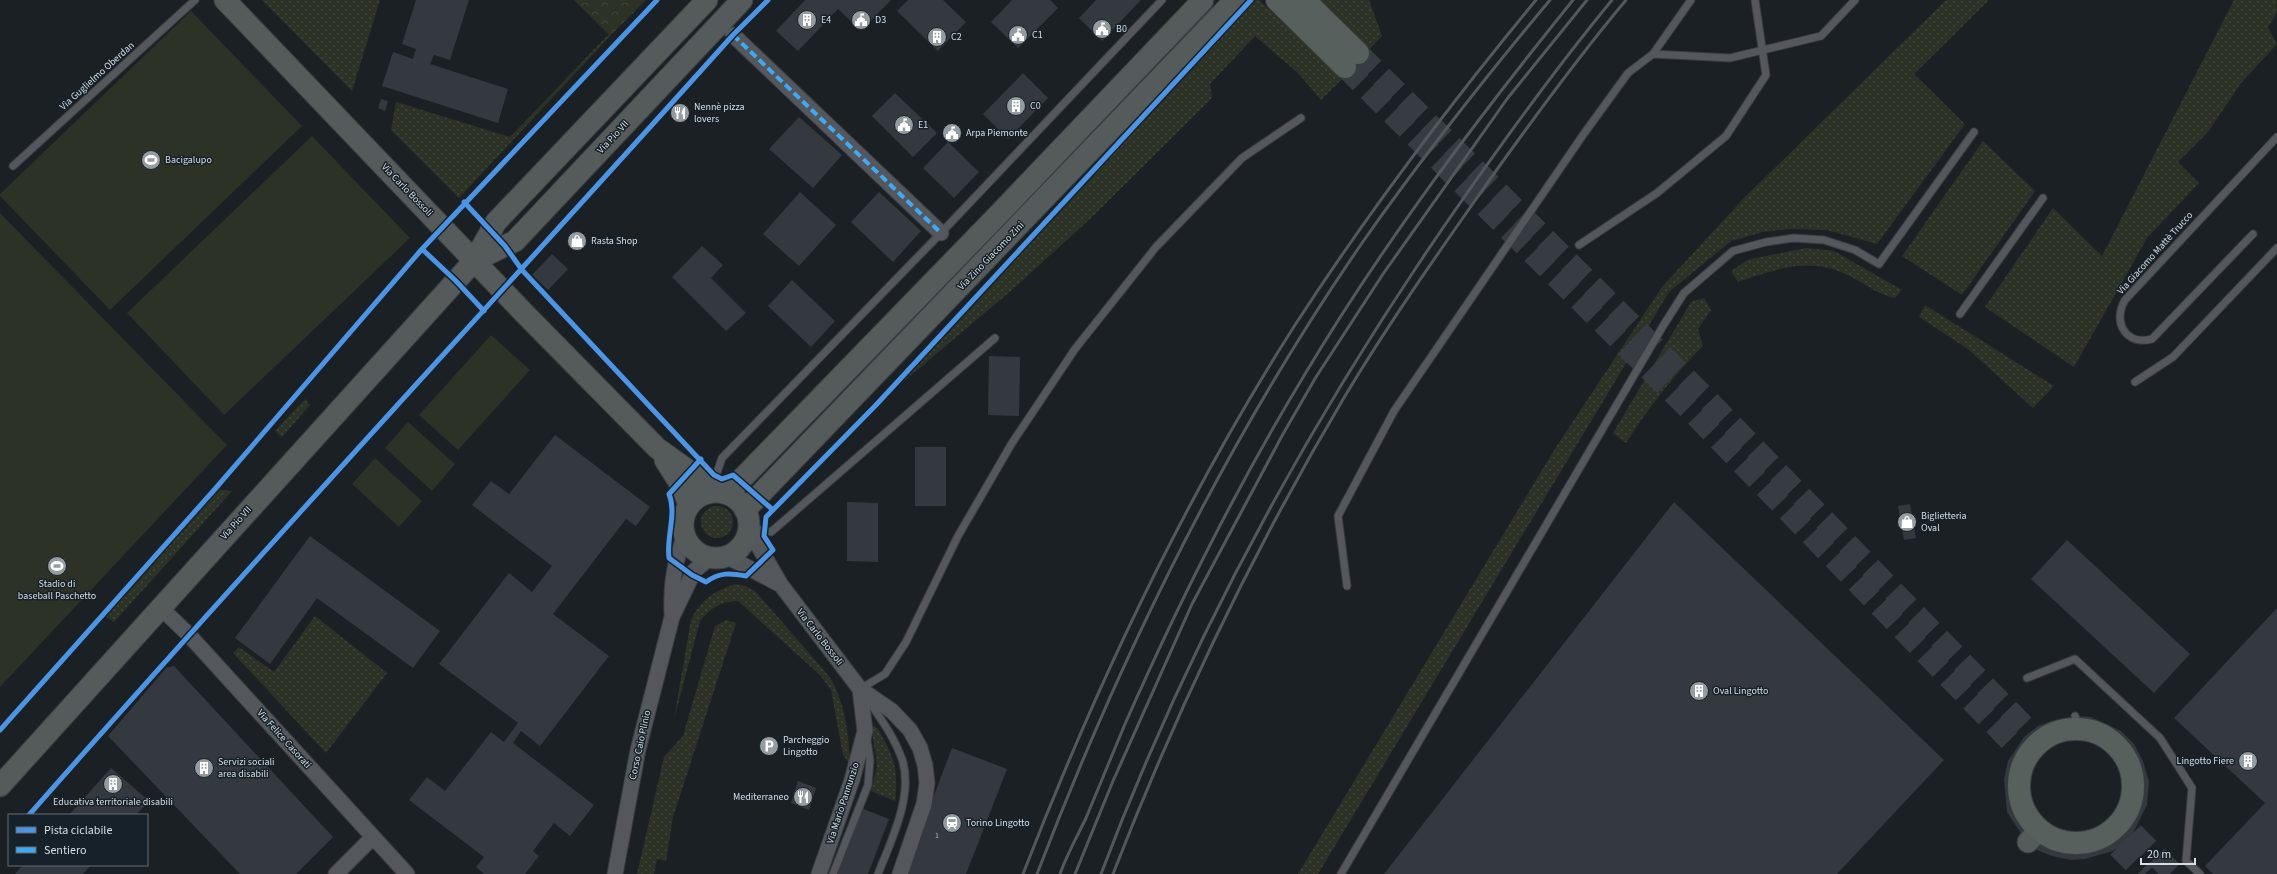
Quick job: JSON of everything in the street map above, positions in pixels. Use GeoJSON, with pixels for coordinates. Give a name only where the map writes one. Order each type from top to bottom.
{"type":"FeatureCollection","features":[{"type":"Feature","properties":{"kind":"main road"},"geometry":{"type":"LineString","coordinates":[[1277,0],[1352,60],[1304,0]]}},
{"type":"Feature","properties":{"kind":"main road"},"geometry":{"type":"LineString","coordinates":[[2082,723],[2112,743],[2126,760],[2132,775],[2133,791],[2120,834],[2079,844],[2034,836],[2019,796],[2021,770],[2028,744],[2057,732],[2072,729],[2082,723]]}},
{"type":"Feature","properties":{"kind":"street","name":"Via Carlo Bossoli"},"geometry":{"type":"LineString","coordinates":[[225,0],[474,261],[657,448],[720,493]]}},
{"type":"Feature","properties":{"kind":"street","name":"Via Pio VII"},"geometry":{"type":"LineString","coordinates":[[0,786],[160,606],[474,261],[496,222],[707,0]]}},
{"type":"Feature","properties":{"kind":"street","name":"Via Pio VII"},"geometry":{"type":"LineString","coordinates":[[474,261],[515,241],[742,0]]}},
{"type":"Feature","properties":{"kind":"street"},"geometry":{"type":"LineString","coordinates":[[720,493],[997,216],[1203,0]]}},
{"type":"Feature","properties":{"kind":"street","name":"Via Zino Giacomo Zini"},"geometry":{"type":"LineString","coordinates":[[747,519],[1235,0]]}},
{"type":"Feature","properties":{"kind":"street"},"geometry":{"type":"LineString","coordinates":[[733,35],[941,233]]}},
{"type":"Feature","properties":{"kind":"street","name":"Via Carlo Bossoli"},"geometry":{"type":"LineString","coordinates":[[657,448],[682,485],[689,506]]}},
{"type":"Feature","properties":{"kind":"street"},"geometry":{"type":"LineString","coordinates":[[720,493],[739,502],[747,519],[742,545],[734,552],[718,556],[695,550],[685,535],[684,520],[689,506],[703,495],[720,493]]}},
{"type":"Feature","properties":{"kind":"street","name":"Via Carlo Bossoli"},"geometry":{"type":"LineString","coordinates":[[747,519],[781,585],[860,689]]}},
{"type":"Feature","properties":{"kind":"street","name":"Corso Caio Plinio"},"geometry":{"type":"LineString","coordinates":[[672,617],[671,584],[676,558],[685,535]]}},
{"type":"Feature","properties":{"kind":"street","name":"Via Carlo Bossoli"},"geometry":{"type":"LineString","coordinates":[[718,556],[781,585]]}},
{"type":"Feature","properties":{"kind":"street","name":"Corso Caio Plinio"},"geometry":{"type":"LineString","coordinates":[[615,874],[645,717],[672,617],[694,571],[718,556]]}},
{"type":"Feature","properties":{"kind":"street","name":"Via Felice Casorati"},"geometry":{"type":"LineString","coordinates":[[160,606],[188,634],[407,874]]}},
{"type":"Feature","properties":{"kind":"street"},"geometry":{"type":"LineString","coordinates":[[860,689],[892,711],[910,730],[920,748],[925,765],[926,783],[924,804],[900,874]]}},
{"type":"Feature","properties":{"kind":"street","name":"Via Mario Pannunzio"},"geometry":{"type":"LineString","coordinates":[[819,874],[852,780],[865,732],[860,689]]}},
{"type":"Feature","properties":{"kind":"street"},"geometry":{"type":"LineString","coordinates":[[336,874],[373,837]]}},
{"type":"Feature","properties":{"kind":"lane","name":"Via Guglielmo Oberdan"},"geometry":{"type":"LineString","coordinates":[[13,166],[196,0]]}},
{"type":"Feature","properties":{"kind":"lane"},"geometry":{"type":"LineString","coordinates":[[720,493],[715,478],[722,458],[941,233],[1162,0]]}},
{"type":"Feature","properties":{"kind":"lane"},"geometry":{"type":"LineString","coordinates":[[1347,586],[1338,516],[1394,411],[1628,73],[1653,54],[1691,0]]}},
{"type":"Feature","properties":{"kind":"lane"},"geometry":{"type":"LineString","coordinates":[[1579,245],[1657,193],[1726,136],[1766,75],[1755,0]]}},
{"type":"Feature","properties":{"kind":"lane"},"geometry":{"type":"LineString","coordinates":[[1653,54],[1730,58],[1821,36],[1855,0]]}},
{"type":"Feature","properties":{"kind":"lane"},"geometry":{"type":"LineString","coordinates":[[878,874],[902,807],[905,783],[902,760],[890,731],[860,689],[885,674],[906,642],[958,536],[1008,450],[1076,349],[1156,247],[1242,158],[1301,118]]}},
{"type":"Feature","properties":{"kind":"lane"},"geometry":{"type":"LineString","coordinates":[[1341,874],[1663,326],[1684,293],[1733,251],[1766,242],[1787,239],[1824,240],[1855,250],[1879,264],[1974,132]]}},
{"type":"Feature","properties":{"kind":"lane","name":"Via Giacomo Mattè Trucco"},"geometry":{"type":"LineString","coordinates":[[2253,234],[2152,339],[2146,340],[2135,338],[2123,328],[2119,318],[2125,300],[2277,137]]}},
{"type":"Feature","properties":{"kind":"lane"},"geometry":{"type":"LineString","coordinates":[[1960,314],[2043,198]]}},
{"type":"Feature","properties":{"kind":"lane"},"geometry":{"type":"LineString","coordinates":[[2135,382],[2173,357],[2277,248]]}},
{"type":"Feature","properties":{"kind":"lane"},"geometry":{"type":"LineString","coordinates":[[747,519],[771,532],[995,338]]}},
{"type":"Feature","properties":{"kind":"lane"},"geometry":{"type":"LineString","coordinates":[[2027,678],[2075,659],[2160,738],[2192,788],[2186,861],[2200,874]]}},
{"type":"Feature","properties":{"kind":"lane","name":"Via Mario Pannunzio"},"geometry":{"type":"LineString","coordinates":[[833,874],[868,785],[870,760],[865,732]]}},
{"type":"Feature","properties":{"kind":"green space"},"geometry":{"type":"Polygon","coordinates":[[[262,0],[380,0],[352,91],[262,0]]]}},
{"type":"Feature","properties":{"kind":"green space"},"geometry":{"type":"Polygon","coordinates":[[[574,0],[646,0],[610,36],[574,0]]]}},
{"type":"Feature","properties":{"kind":"green space"},"geometry":{"type":"Polygon","coordinates":[[[1251,0],[1259,0],[1342,79],[1321,100],[1298,73],[1255,36],[1210,84],[1212,98],[1091,218],[1013,289],[876,405],[1251,0]]]}},
{"type":"Feature","properties":{"kind":"green space"},"geometry":{"type":"Polygon","coordinates":[[[1307,0],[1369,0],[1382,36],[1364,55],[1307,0]]]}},
{"type":"Feature","properties":{"kind":"green space"},"geometry":{"type":"Polygon","coordinates":[[[1946,0],[1989,0],[1914,74],[1965,124],[1877,244],[1827,230],[1790,229],[1763,232],[1731,241],[1669,292],[1318,874],[1298,874],[1556,447],[1662,287],[1744,198],[1946,0]]]}},
{"type":"Feature","properties":{"kind":"green space"},"geometry":{"type":"Polygon","coordinates":[[[2234,0],[2277,0],[2277,13],[2268,27],[2277,44],[2241,83],[2208,132],[2178,162],[2199,183],[2147,238],[2074,367],[1985,307],[2053,208],[2102,256],[2234,0]]]}},
{"type":"Feature","properties":{"kind":"green space","name":"Bacigalupo"},"geometry":{"type":"Polygon","coordinates":[[[191,11],[302,126],[110,310],[0,196],[0,194],[191,11]]]}},
{"type":"Feature","properties":{"kind":"green space"},"geometry":{"type":"Polygon","coordinates":[[[608,35],[610,36],[459,198],[391,130],[396,102],[510,137],[608,35]]]}},
{"type":"Feature","properties":{"kind":"green space"},"geometry":{"type":"Polygon","coordinates":[[[312,136],[410,238],[224,415],[127,313],[312,136]]]}},
{"type":"Feature","properties":{"kind":"green space"},"geometry":{"type":"Polygon","coordinates":[[[1983,141],[2035,191],[1962,295],[1902,256],[1983,141]]]}},
{"type":"Feature","properties":{"kind":"green space","name":"Stadio di baseball Paschetto"},"geometry":{"type":"Polygon","coordinates":[[[0,213],[227,445],[0,687],[0,213]]]}},
{"type":"Feature","properties":{"kind":"green space"},"geometry":{"type":"Polygon","coordinates":[[[1806,248],[1834,251],[1902,290],[1895,298],[1877,292],[1848,275],[1834,269],[1820,266],[1793,266],[1738,282],[1731,271],[1747,260],[1806,248]]]}},
{"type":"Feature","properties":{"kind":"green space"},"geometry":{"type":"Polygon","coordinates":[[[1704,298],[1711,310],[1698,329],[1703,346],[1662,392],[1626,443],[1613,433],[1691,302],[1704,298]]]}},
{"type":"Feature","properties":{"kind":"green space"},"geometry":{"type":"Polygon","coordinates":[[[1925,305],[2054,386],[2033,408],[1968,349],[1919,317],[1925,305]]]}},
{"type":"Feature","properties":{"kind":"green space"},"geometry":{"type":"Polygon","coordinates":[[[491,335],[530,370],[458,450],[419,415],[491,335]]]}},
{"type":"Feature","properties":{"kind":"green space"},"geometry":{"type":"Polygon","coordinates":[[[305,399],[310,405],[282,437],[275,431],[305,399]]]}},
{"type":"Feature","properties":{"kind":"green space"},"geometry":{"type":"Polygon","coordinates":[[[408,422],[455,464],[432,491],[385,448],[408,422]]]}},
{"type":"Feature","properties":{"kind":"green space"},"geometry":{"type":"Polygon","coordinates":[[[375,458],[422,501],[399,527],[352,484],[375,458]]]}},
{"type":"Feature","properties":{"kind":"green space"},"geometry":{"type":"Polygon","coordinates":[[[215,489],[232,491],[114,622],[103,615],[215,489]]]}},
{"type":"Feature","properties":{"kind":"green space"},"geometry":{"type":"Polygon","coordinates":[[[714,506],[720,506],[729,510],[733,522],[729,534],[720,538],[714,538],[705,534],[701,525],[701,519],[705,510],[714,506]]]}},
{"type":"Feature","properties":{"kind":"green space"},"geometry":{"type":"Polygon","coordinates":[[[735,584],[745,586],[755,591],[829,676],[839,696],[845,718],[849,742],[850,764],[843,755],[831,690],[820,675],[738,601],[717,606],[708,612],[700,621],[674,719],[691,620],[699,607],[709,597],[735,584]]]}},
{"type":"Feature","properties":{"kind":"green space"},"geometry":{"type":"Polygon","coordinates":[[[315,616],[387,673],[326,753],[233,653],[239,647],[274,672],[315,616]]]}},
{"type":"Feature","properties":{"kind":"green space"},"geometry":{"type":"Polygon","coordinates":[[[727,620],[736,623],[673,817],[666,861],[657,859],[654,874],[637,874],[664,757],[683,736],[715,626],[727,620]]]}},
{"type":"Feature","properties":{"kind":"green space"},"geometry":{"type":"Polygon","coordinates":[[[871,725],[877,728],[880,732],[891,754],[896,776],[895,801],[871,791],[877,767],[871,725]]]}},
{"type":"Feature","properties":{"kind":"building"},"geometry":{"type":"Polygon","coordinates":[[[416,0],[469,0],[450,60],[434,55],[430,64],[508,89],[498,123],[382,86],[393,52],[413,59],[416,49],[402,44],[416,0]]]}},
{"type":"Feature","properties":{"kind":"building","name":"E4"},"geometry":{"type":"Polygon","coordinates":[[[805,0],[891,0],[861,31],[838,9],[798,51],[776,31],[805,0]]]}},
{"type":"Feature","properties":{"kind":"building","name":"C2"},"geometry":{"type":"Polygon","coordinates":[[[908,0],[943,0],[966,22],[938,51],[897,11],[908,0]]]}},
{"type":"Feature","properties":{"kind":"building","name":"C1"},"geometry":{"type":"Polygon","coordinates":[[[1012,0],[1050,0],[1058,8],[1018,48],[991,22],[1012,0]]]}},
{"type":"Feature","properties":{"kind":"building","name":"B0"},"geometry":{"type":"Polygon","coordinates":[[[1096,0],[1141,0],[1102,41],[1079,18],[1096,0]]]}},
{"type":"Feature","properties":{"kind":"building","name":"C0"},"geometry":{"type":"Polygon","coordinates":[[[1023,73],[1048,98],[1008,139],[983,114],[1023,73]]]}},
{"type":"Feature","properties":{"kind":"building","name":"E1"},"geometry":{"type":"Polygon","coordinates":[[[895,93],[937,133],[913,157],[872,116],[895,93]]]}},
{"type":"Feature","properties":{"kind":"building"},"geometry":{"type":"Polygon","coordinates":[[[381,99],[388,101],[385,111],[378,108],[381,99]]]}},
{"type":"Feature","properties":{"kind":"building"},"geometry":{"type":"Polygon","coordinates":[[[799,117],[842,155],[813,188],[769,149],[799,117]]]}},
{"type":"Feature","properties":{"kind":"building"},"geometry":{"type":"Polygon","coordinates":[[[948,142],[979,172],[954,198],[923,168],[948,142]]]}},
{"type":"Feature","properties":{"kind":"building"},"geometry":{"type":"Polygon","coordinates":[[[800,192],[836,225],[799,266],[763,234],[800,192]]]}},
{"type":"Feature","properties":{"kind":"building"},"geometry":{"type":"Polygon","coordinates":[[[879,192],[921,231],[893,262],[851,222],[879,192]]]}},
{"type":"Feature","properties":{"kind":"building"},"geometry":{"type":"Polygon","coordinates":[[[702,246],[723,265],[711,278],[746,313],[726,331],[672,277],[702,246]]]}},
{"type":"Feature","properties":{"kind":"building"},"geometry":{"type":"Polygon","coordinates":[[[552,254],[568,269],[548,290],[532,275],[552,254]]]}},
{"type":"Feature","properties":{"kind":"building"},"geometry":{"type":"Polygon","coordinates":[[[792,280],[835,321],[811,347],[768,306],[792,280]]]}},
{"type":"Feature","properties":{"kind":"building"},"geometry":{"type":"Polygon","coordinates":[[[989,356],[1020,357],[1019,416],[988,415],[989,356]]]}},
{"type":"Feature","properties":{"kind":"building"},"geometry":{"type":"Polygon","coordinates":[[[555,435],[650,507],[636,526],[626,519],[553,614],[609,656],[540,746],[521,731],[513,743],[594,805],[570,836],[554,823],[533,851],[539,856],[525,874],[484,874],[476,867],[484,857],[409,800],[427,777],[445,791],[491,732],[504,742],[518,723],[439,664],[509,573],[532,592],[552,566],[472,505],[491,481],[509,494],[555,435]]]}},
{"type":"Feature","properties":{"kind":"building"},"geometry":{"type":"Polygon","coordinates":[[[915,447],[946,447],[946,506],[915,506],[915,447]]]}},
{"type":"Feature","properties":{"kind":"building"},"geometry":{"type":"Polygon","coordinates":[[[847,502],[878,503],[878,562],[847,561],[847,502]]]}},
{"type":"Feature","properties":{"kind":"building","name":"Oval Lingotto"},"geometry":{"type":"Polygon","coordinates":[[[1674,502],[1944,760],[1837,874],[1384,874],[1674,502]]]}},
{"type":"Feature","properties":{"kind":"building","name":"Biglietteria Oval"},"geometry":{"type":"Polygon","coordinates":[[[1910,504],[1916,538],[1904,540],[1898,506],[1910,504]]]}},
{"type":"Feature","properties":{"kind":"building"},"geometry":{"type":"Polygon","coordinates":[[[310,536],[440,631],[413,668],[317,598],[270,664],[235,638],[310,536]]]}},
{"type":"Feature","properties":{"kind":"building"},"geometry":{"type":"Polygon","coordinates":[[[2067,540],[2190,654],[2154,693],[2031,579],[2067,540]]]}},
{"type":"Feature","properties":{"kind":"building","name":"Lingotto Fiere"},"geometry":{"type":"Polygon","coordinates":[[[2277,608],[2277,874],[2213,874],[2205,866],[2265,803],[2174,718],[2277,608]]]}},
{"type":"Feature","properties":{"kind":"building","name":"Servizi sociali area disabili"},"geometry":{"type":"Polygon","coordinates":[[[174,666],[333,837],[296,874],[240,874],[108,736],[166,668],[174,666]]]}},
{"type":"Feature","properties":{"kind":"building"},"geometry":{"type":"Polygon","coordinates":[[[2075,716],[2091,717],[2121,731],[2134,744],[2143,761],[2149,782],[2147,805],[2131,837],[2113,851],[2085,859],[2071,860],[2052,856],[2037,850],[2024,838],[2007,812],[2004,779],[2008,761],[2024,737],[2038,726],[2051,721],[2075,716]],[[2077,739],[2063,740],[2043,751],[2036,759],[2027,781],[2030,803],[2042,822],[2062,833],[2074,835],[2087,833],[2100,828],[2110,819],[2118,808],[2122,795],[2123,782],[2119,769],[2112,757],[2102,748],[2090,741],[2077,739]]]}},
{"type":"Feature","properties":{"kind":"building"},"geometry":{"type":"Polygon","coordinates":[[[952,748],[1007,769],[966,874],[904,874],[952,748]]]}},
{"type":"Feature","properties":{"kind":"building","name":"Educativa territoriale disabili"},"geometry":{"type":"Polygon","coordinates":[[[111,768],[149,801],[137,814],[70,814],[111,768]]]}},
{"type":"Feature","properties":{"kind":"building"},"geometry":{"type":"Polygon","coordinates":[[[798,781],[816,788],[809,810],[791,803],[798,781]]]}},
{"type":"Feature","properties":{"kind":"building"},"geometry":{"type":"Polygon","coordinates":[[[861,808],[889,819],[868,874],[835,874],[861,808]]]}},
{"type":"Feature","properties":{"kind":"building"},"geometry":{"type":"Polygon","coordinates":[[[22,866],[90,866],[83,874],[15,874],[22,866]]]}},
{"type":"Feature","properties":{"kind":"tunnel"},"geometry":{"type":"LineString","coordinates":[[1358,53],[1704,396],[2030,732]]}},
{"type":"Feature","properties":{"kind":"tunnel"},"geometry":{"type":"LineString","coordinates":[[1345,67],[1692,412],[2016,747]]}},
{"type":"Feature","properties":{"kind":"tunnel"},"geometry":{"type":"LineString","coordinates":[[2133,833],[2174,874]]}},
{"type":"Feature","properties":{"kind":"tunnel"},"geometry":{"type":"LineString","coordinates":[[2118,847],[2145,874]]}},
{"type":"Feature","properties":{"kind":"railway"},"geometry":{"type":"LineString","coordinates":[[1023,874],[1081,732],[1113,662],[1146,592],[1216,456],[1295,325],[1381,199],[1441,118],[1536,0]]}},
{"type":"Feature","properties":{"kind":"railway"},"geometry":{"type":"LineString","coordinates":[[1037,874],[1070,791],[1142,628],[1222,470],[1266,393],[1313,317],[1384,212],[1453,120],[1550,0]]}},
{"type":"Feature","properties":{"kind":"railway"},"geometry":{"type":"LineString","coordinates":[[1060,874],[1086,818],[1145,679],[1187,590],[1232,502],[1280,416],[1335,325],[1399,229],[1467,136],[1573,0]]}},
{"type":"Feature","properties":{"kind":"railway"},"geometry":{"type":"LineString","coordinates":[[1075,874],[1113,781],[1192,604],[1283,434],[1316,377],[1383,274],[1507,99],[1587,0]]}},
{"type":"Feature","properties":{"kind":"railway"},"geometry":{"type":"LineString","coordinates":[[1101,874],[1137,784],[1175,696],[1217,609],[1309,440],[1358,357],[1465,196],[1537,96],[1612,0]]}},
{"type":"Feature","properties":{"kind":"railway"},"geometry":{"type":"LineString","coordinates":[[1113,874],[1163,751],[1219,630],[1279,512],[1345,396],[1394,318],[1481,192],[1551,95],[1626,0]]}},
{"type":"Feature","properties":{"kind":"marked path"},"geometry":{"type":"LineString","coordinates":[[733,35],[941,233]]}},
{"type":"Feature","properties":{"kind":"cycle path"},"geometry":{"type":"LineString","coordinates":[[0,730],[215,489],[422,249],[657,0]]}},
{"type":"Feature","properties":{"kind":"cycle path"},"geometry":{"type":"LineString","coordinates":[[30,814],[292,521],[733,35],[768,0]]}},
{"type":"Feature","properties":{"kind":"cycle path"},"geometry":{"type":"LineString","coordinates":[[701,459],[669,494],[672,509],[668,550],[669,558],[692,575],[706,582],[716,576],[725,574],[746,576],[773,550],[764,536],[766,517],[876,405],[1251,0]]}},
{"type":"Feature","properties":{"kind":"cycle path"},"geometry":{"type":"LineString","coordinates":[[464,202],[505,246],[522,270],[714,475],[722,479],[733,475],[773,510]]}},
{"type":"Feature","properties":{"kind":"cycle path"},"geometry":{"type":"LineString","coordinates":[[422,249],[456,281],[484,311]]}},
{"type":"Feature","properties":{"kind":"place","name":"E4"},"geometry":{"type":"Point","coordinates":[807,20]}},
{"type":"Feature","properties":{"kind":"place","name":"D3"},"geometry":{"type":"Point","coordinates":[861,20]}},
{"type":"Feature","properties":{"kind":"place","name":"B0"},"geometry":{"type":"Point","coordinates":[1102,29]}},
{"type":"Feature","properties":{"kind":"place","name":"C1"},"geometry":{"type":"Point","coordinates":[1018,35]}},
{"type":"Feature","properties":{"kind":"place","name":"C2"},"geometry":{"type":"Point","coordinates":[937,37]}},
{"type":"Feature","properties":{"kind":"place","name":"C0"},"geometry":{"type":"Point","coordinates":[1016,106]}},
{"type":"Feature","properties":{"kind":"place","name":"Nennè pizza lovers"},"geometry":{"type":"Point","coordinates":[680,113]}},
{"type":"Feature","properties":{"kind":"place","name":"E1"},"geometry":{"type":"Point","coordinates":[904,125]}},
{"type":"Feature","properties":{"kind":"place","name":"Arpa Piemonte"},"geometry":{"type":"Point","coordinates":[952,133]}},
{"type":"Feature","properties":{"kind":"place","name":"Bacigalupo"},"geometry":{"type":"Point","coordinates":[151,160]}},
{"type":"Feature","properties":{"kind":"place","name":"Rasta Shop"},"geometry":{"type":"Point","coordinates":[577,241]}},
{"type":"Feature","properties":{"kind":"place","name":"Biglietteria Oval"},"geometry":{"type":"Point","coordinates":[1907,522]}},
{"type":"Feature","properties":{"kind":"place","name":"Stadio di baseball Paschetto"},"geometry":{"type":"Point","coordinates":[57,566]}},
{"type":"Feature","properties":{"kind":"place","name":"Oval Lingotto"},"geometry":{"type":"Point","coordinates":[1699,691]}},
{"type":"Feature","properties":{"kind":"place","name":"Parcheggio Lingotto"},"geometry":{"type":"Point","coordinates":[769,746]}},
{"type":"Feature","properties":{"kind":"place","name":"Lingotto Fiere"},"geometry":{"type":"Point","coordinates":[2248,761]}},
{"type":"Feature","properties":{"kind":"place","name":"Servizi sociali area disabili"},"geometry":{"type":"Point","coordinates":[204,768]}},
{"type":"Feature","properties":{"kind":"place","name":"Educativa territoriale disabili"},"geometry":{"type":"Point","coordinates":[113,784]}},
{"type":"Feature","properties":{"kind":"place","name":"Mediterraneo"},"geometry":{"type":"Point","coordinates":[803,797]}},
{"type":"Feature","properties":{"kind":"place","name":"Torino Lingotto"},"geometry":{"type":"Point","coordinates":[952,823]}}]}
